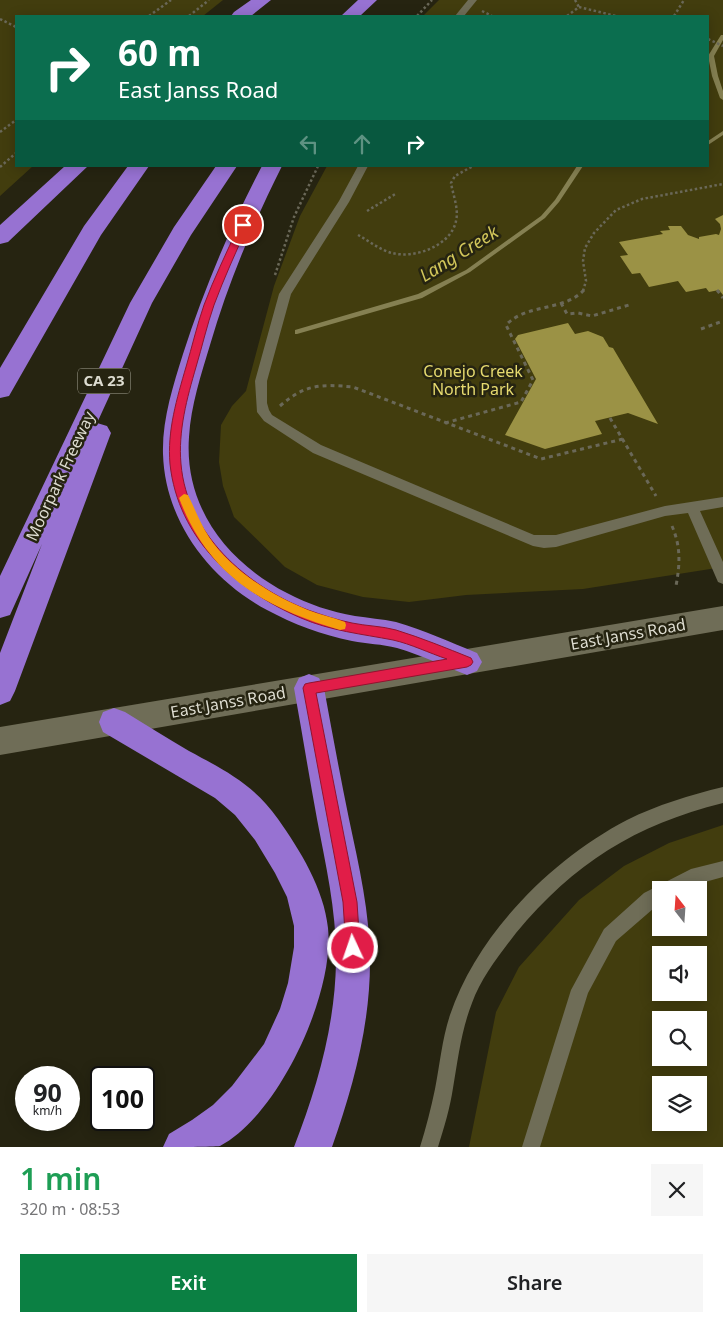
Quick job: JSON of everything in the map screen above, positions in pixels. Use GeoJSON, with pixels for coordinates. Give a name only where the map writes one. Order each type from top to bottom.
{"type":"FeatureCollection","features":[{"type":"Feature","properties":{"kind":"highway"},"geometry":{"type":"LineString","coordinates":[[241,15],[262,0]]}},
{"type":"Feature","properties":{"kind":"highway"},"geometry":{"type":"LineString","coordinates":[[351,15],[368,0]]}},
{"type":"Feature","properties":{"kind":"highway"},"geometry":{"type":"LineString","coordinates":[[369,15],[380,0]]}},
{"type":"Feature","properties":{"kind":"highway"},"geometry":{"type":"LineString","coordinates":[[0,237],[77,167]]}},
{"type":"Feature","properties":{"kind":"highway"},"geometry":{"type":"LineString","coordinates":[[0,389],[92,231],[138,167]]}},
{"type":"Feature","properties":{"kind":"highway","name":"Moorpark Freeway"},"geometry":{"type":"LineString","coordinates":[[0,606],[141,302],[226,167]]}},
{"type":"Feature","properties":{"kind":"highway"},"geometry":{"type":"LineString","coordinates":[[272,167],[235,242],[209,306],[180,403],[176,438],[176,464],[191,516],[206,541],[224,564],[247,583],[277,601],[306,614],[349,628],[395,635],[467,662]]}},
{"type":"Feature","properties":{"kind":"highway"},"geometry":{"type":"LineString","coordinates":[[4,681],[100,429],[174,247]]}},
{"type":"Feature","properties":{"kind":"highway"},"geometry":{"type":"LineString","coordinates":[[309,688],[350,902],[354,963],[349,1015],[340,1061],[324,1119],[313,1147]]}},
{"type":"Feature","properties":{"kind":"highway"},"geometry":{"type":"LineString","coordinates":[[114,722],[229,788],[246,803],[273,837],[300,888],[311,926],[309,964],[298,1010],[277,1057],[246,1100],[203,1137],[182,1147]]}},
{"type":"Feature","properties":{"kind":"main road","name":"East Janss Road"},"geometry":{"type":"LineString","coordinates":[[0,741],[723,618]]}},
{"type":"Feature","properties":{"kind":"lane"},"geometry":{"type":"LineString","coordinates":[[460,15],[473,0]]}},
{"type":"Feature","properties":{"kind":"lane"},"geometry":{"type":"LineString","coordinates":[[362,167],[326,230],[290,284],[286,294],[261,381],[261,403],[263,412],[268,418],[317,449],[533,540],[544,542],[556,541],[665,511],[723,502]]}},
{"type":"Feature","properties":{"kind":"lane"},"geometry":{"type":"LineString","coordinates":[[692,507],[723,578]]}},
{"type":"Feature","properties":{"kind":"lane"},"geometry":{"type":"LineString","coordinates":[[429,1147],[442,1100],[452,1036],[464,1001],[494,947],[524,911],[559,874],[606,839],[650,817],[703,799],[723,795]]}},
{"type":"Feature","properties":{"kind":"lane"},"geometry":{"type":"LineString","coordinates":[[683,881],[691,877],[723,869]]}},
{"type":"Feature","properties":{"kind":"lane"},"geometry":{"type":"LineString","coordinates":[[531,1147],[580,990],[610,935],[652,898]]}},
{"type":"Feature","properties":{"kind":"path"},"geometry":{"type":"LineString","coordinates":[[150,15],[170,0]]}},
{"type":"Feature","properties":{"kind":"path"},"geometry":{"type":"LineString","coordinates":[[191,15],[209,0]]}},
{"type":"Feature","properties":{"kind":"path"},"geometry":{"type":"LineString","coordinates":[[418,15],[432,0]]}},
{"type":"Feature","properties":{"kind":"path"},"geometry":{"type":"LineString","coordinates":[[575,0],[579,7],[612,15]]}},
{"type":"Feature","properties":{"kind":"path"},"geometry":{"type":"LineString","coordinates":[[675,15],[684,0]]}},
{"type":"Feature","properties":{"kind":"path"},"geometry":{"type":"LineString","coordinates":[[568,15],[579,7]]}},
{"type":"Feature","properties":{"kind":"path"},"geometry":{"type":"LineString","coordinates":[[0,19],[15,26]]}},
{"type":"Feature","properties":{"kind":"path"},"geometry":{"type":"LineString","coordinates":[[709,39],[723,46]]}},
{"type":"Feature","properties":{"kind":"path"},"geometry":{"type":"LineString","coordinates":[[0,132],[15,121]]}},
{"type":"Feature","properties":{"kind":"path"},"geometry":{"type":"LineString","coordinates":[[0,167],[15,154]]}},
{"type":"Feature","properties":{"kind":"path"},"geometry":{"type":"LineString","coordinates":[[358,235],[383,250],[396,254],[412,254],[430,248],[447,239],[455,226],[457,213],[452,183],[456,176],[471,167]]}},
{"type":"Feature","properties":{"kind":"path"},"geometry":{"type":"LineString","coordinates":[[445,423],[521,402],[533,380],[506,325],[509,320],[538,307],[571,300],[580,294],[587,283],[583,256],[590,237],[619,208],[670,193],[723,184]]}},
{"type":"Feature","properties":{"kind":"path"},"geometry":{"type":"LineString","coordinates":[[367,211],[397,193]]}},
{"type":"Feature","properties":{"kind":"path"},"geometry":{"type":"LineString","coordinates":[[717,290],[723,298]]}},
{"type":"Feature","properties":{"kind":"path"},"geometry":{"type":"LineString","coordinates":[[560,303],[567,314],[578,313],[592,316],[629,305]]}},
{"type":"Feature","properties":{"kind":"path"},"geometry":{"type":"LineString","coordinates":[[701,328],[723,321]]}},
{"type":"Feature","properties":{"kind":"path"},"geometry":{"type":"LineString","coordinates":[[274,412],[295,392],[318,385],[334,384],[353,387],[541,460],[623,439]]}},
{"type":"Feature","properties":{"kind":"path"},"geometry":{"type":"LineString","coordinates":[[610,418],[658,498]]}},
{"type":"Feature","properties":{"kind":"path"},"geometry":{"type":"LineString","coordinates":[[670,521],[680,543],[681,561],[676,586]]}},
{"type":"Feature","properties":{"kind":"green space"},"geometry":{"type":"Polygon","coordinates":[[[0,0],[223,0],[204,15],[15,15],[15,167],[32,167],[0,196],[0,0]]]}},
{"type":"Feature","properties":{"kind":"green space","name":"Conejo Creek North Park"},"geometry":{"type":"Polygon","coordinates":[[[439,0],[723,0],[723,567],[583,589],[466,595],[409,602],[363,597],[317,585],[285,567],[234,517],[223,486],[219,462],[221,425],[232,406],[246,391],[274,286],[300,216],[326,167],[709,167],[709,15],[424,15],[439,0]]]}},
{"type":"Feature","properties":{"kind":"green space"},"geometry":{"type":"Polygon","coordinates":[[[723,825],[723,1147],[469,1147],[496,1012],[519,967],[579,900],[624,866],[669,843],[723,825]]]}},
{"type":"Feature","properties":{"kind":"building"},"geometry":{"type":"Polygon","coordinates":[[[723,215],[723,295],[719,290],[709,292],[706,288],[686,292],[678,281],[649,287],[640,273],[632,274],[620,256],[628,255],[619,242],[663,234],[660,231],[670,230],[668,226],[681,226],[688,235],[699,239],[699,237],[719,235],[720,224],[715,219],[723,215]]]}},
{"type":"Feature","properties":{"kind":"building"},"geometry":{"type":"Polygon","coordinates":[[[568,323],[575,334],[588,331],[603,337],[609,347],[613,348],[658,424],[628,413],[595,421],[602,434],[545,449],[505,435],[536,379],[515,339],[518,335],[568,323]]]}},
{"type":"Feature","properties":{"kind":"waterway","name":"Lang Creek"},"geometry":{"type":"LineString","coordinates":[[723,36],[711,56],[715,76],[723,98]]}},
{"type":"Feature","properties":{"kind":"waterway","name":"Lang Creek"},"geometry":{"type":"LineString","coordinates":[[709,142],[723,133]]}},
{"type":"Feature","properties":{"kind":"waterway","name":"Lang Creek"},"geometry":{"type":"LineString","coordinates":[[297,332],[420,296],[468,271],[543,217],[557,201],[579,167]]}},
{"type":"Feature","properties":{"kind":"slow traffic"},"geometry":{"type":"LineString","coordinates":[[184,498],[191,516],[206,541],[224,564],[247,583],[277,601],[306,614],[340,625]]}},
{"type":"Feature","properties":{"kind":"route"},"geometry":{"type":"LineString","coordinates":[[243,225],[209,306],[180,403],[176,438],[176,464],[182,492],[191,516],[206,541],[224,564],[247,583],[277,601],[306,614],[349,628],[395,635],[467,662],[309,688],[350,902],[353,948]]}}]}
